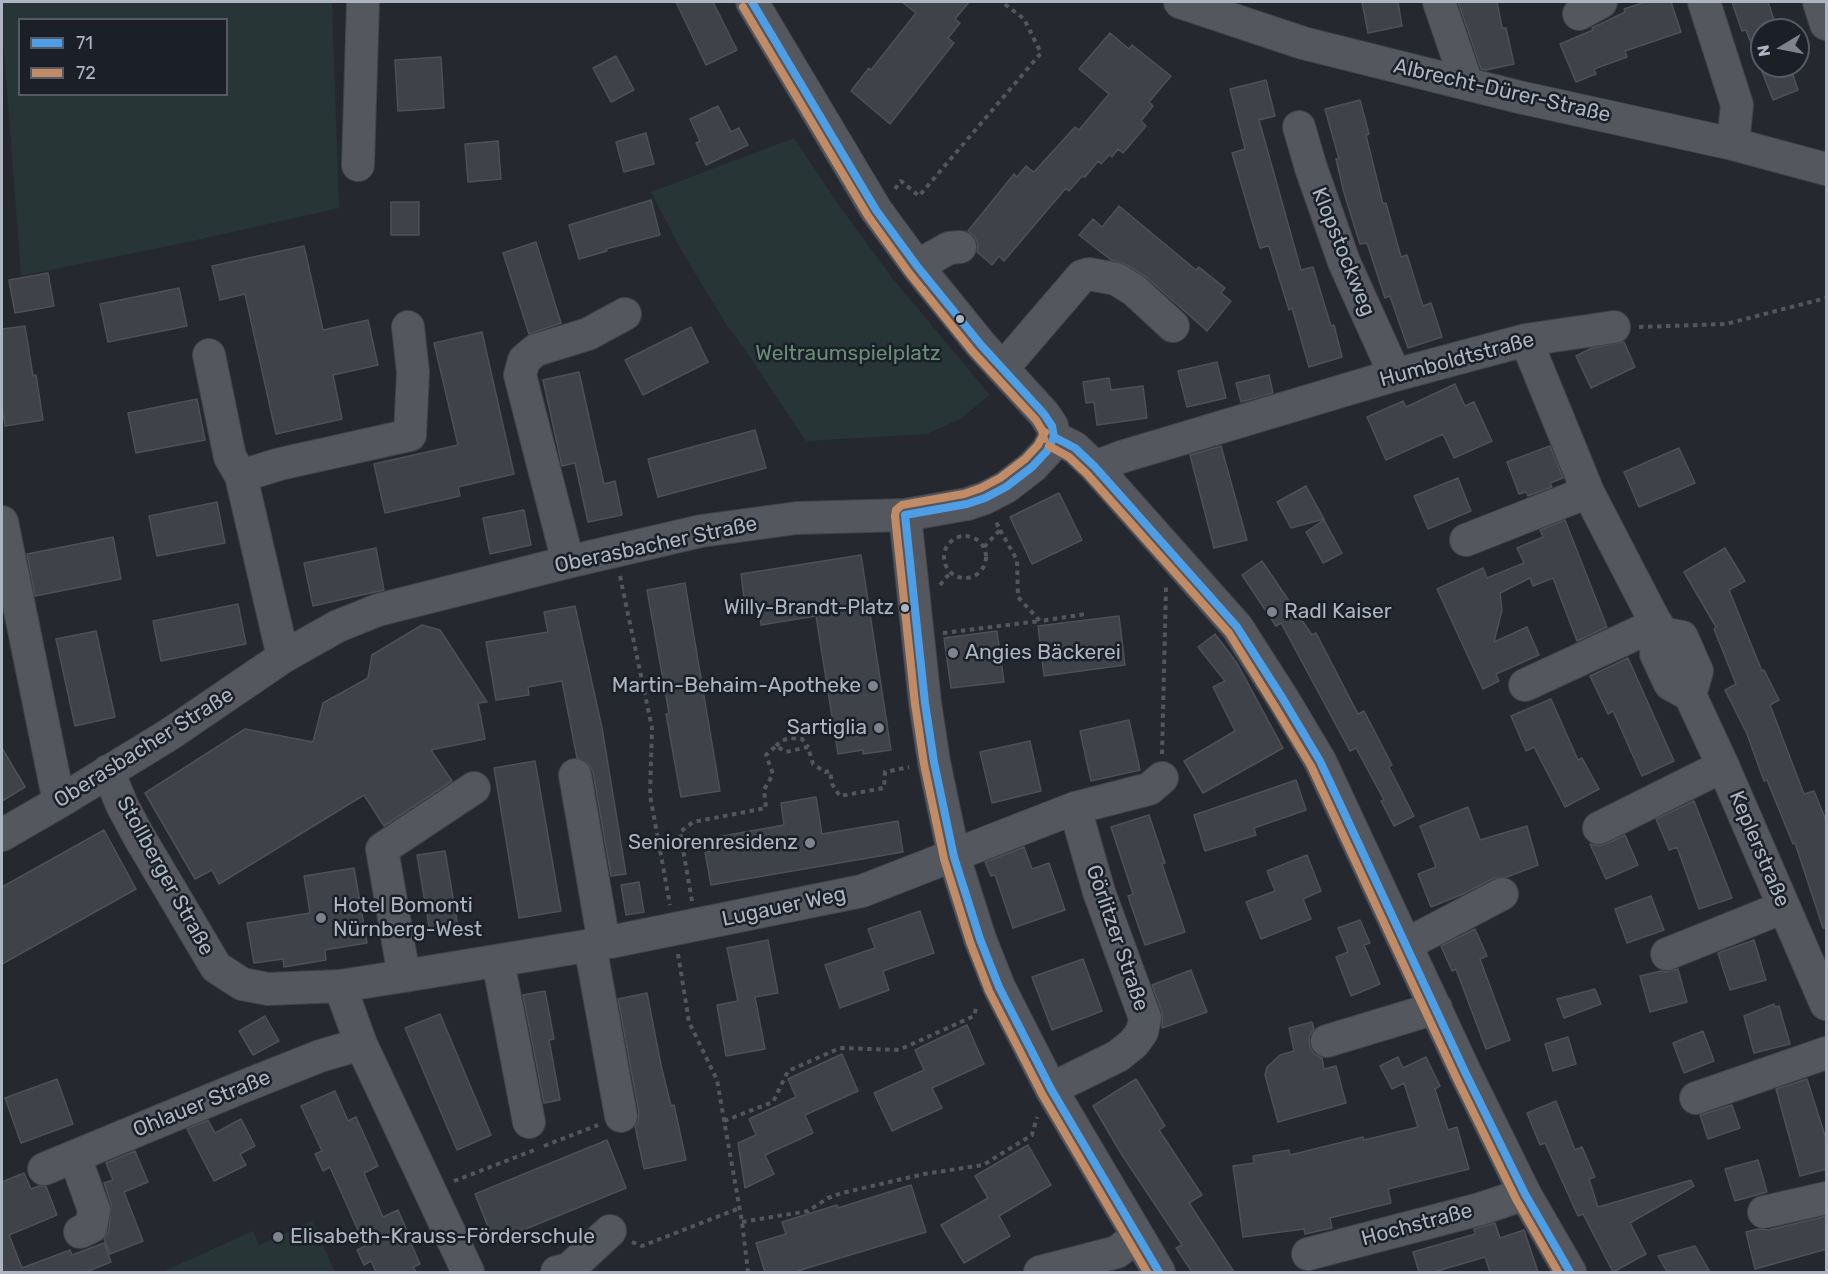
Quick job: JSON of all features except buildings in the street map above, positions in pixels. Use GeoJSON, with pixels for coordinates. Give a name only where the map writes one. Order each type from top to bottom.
{"type":"FeatureCollection","features":[{"type":"Feature","properties":{"kind":"street"},"geometry":{"type":"LineString","coordinates":[[358,165],[363,2]]}},
{"type":"Feature","properties":{"kind":"street"},"geometry":{"type":"LineString","coordinates":[[752,2],[876,210],[916,266],[1044,414],[1052,426],[1054,437],[1075,448],[1095,467],[1237,627],[1320,761],[1465,1072],[1525,1194],[1570,1272]]}},
{"type":"Feature","properties":{"kind":"street","name":"Albrecht-Dürer-Straße"},"geometry":{"type":"LineString","coordinates":[[1180,2],[1303,43],[1467,84],[1733,144],[1827,169]]}},
{"type":"Feature","properties":{"kind":"street"},"geometry":{"type":"LineString","coordinates":[[1438,2],[1467,84]]}},
{"type":"Feature","properties":{"kind":"street"},"geometry":{"type":"LineString","coordinates":[[1704,2],[1737,105],[1733,144]]}},
{"type":"Feature","properties":{"kind":"street"},"geometry":{"type":"LineString","coordinates":[[1819,2],[1827,24]]}},
{"type":"Feature","properties":{"kind":"street","name":"Klopstockweg"},"geometry":{"type":"LineString","coordinates":[[1299,127],[1344,262],[1395,375]]}},
{"type":"Feature","properties":{"kind":"street"},"geometry":{"type":"LineString","coordinates":[[916,266],[949,248],[960,247]]}},
{"type":"Feature","properties":{"kind":"street"},"geometry":{"type":"LineString","coordinates":[[1003,368],[1082,276],[1089,274],[1116,279],[1134,291],[1173,326]]}},
{"type":"Feature","properties":{"kind":"street"},"geometry":{"type":"LineString","coordinates":[[568,562],[520,375],[524,360],[536,350],[588,334],[625,314]]}},
{"type":"Feature","properties":{"kind":"street"},"geometry":{"type":"LineString","coordinates":[[242,476],[280,464],[410,435],[413,372],[408,327]]}},
{"type":"Feature","properties":{"kind":"street","name":"Humboldtstraße"},"geometry":{"type":"LineString","coordinates":[[1095,467],[1121,457],[1395,375],[1526,340],[1614,327]]}},
{"type":"Feature","properties":{"kind":"street"},"geometry":{"type":"LineString","coordinates":[[1526,340],[1588,492],[1659,629],[1526,685]]}},
{"type":"Feature","properties":{"kind":"street"},"geometry":{"type":"LineString","coordinates":[[209,355],[230,457],[242,476],[283,657]]}},
{"type":"Feature","properties":{"kind":"street","name":"Oberasbacher Straße"},"geometry":{"type":"LineString","coordinates":[[2,835],[170,734],[283,657],[338,626],[378,610],[702,531],[796,518],[905,515],[967,504],[1006,487],[1040,459],[1054,437]]}},
{"type":"Feature","properties":{"kind":"street"},"geometry":{"type":"LineString","coordinates":[[1466,540],[1588,492]]}},
{"type":"Feature","properties":{"kind":"street"},"geometry":{"type":"LineString","coordinates":[[905,515],[917,636],[934,762],[954,857],[980,939],[999,987],[1054,1093],[1159,1272]]}},
{"type":"Feature","properties":{"kind":"street"},"geometry":{"type":"LineString","coordinates":[[2,522],[60,802]]}},
{"type":"Feature","properties":{"kind":"street","name":"Keplerstraße"},"geometry":{"type":"LineString","coordinates":[[1659,629],[1682,637],[1696,670],[1690,695],[1827,1004]]}},
{"type":"Feature","properties":{"kind":"street"},"geometry":{"type":"LineString","coordinates":[[1599,828],[1723,766]]}},
{"type":"Feature","properties":{"kind":"street","name":"Stollberger Straße"},"geometry":{"type":"LineString","coordinates":[[108,771],[138,835],[216,967],[243,984],[268,989],[340,986],[601,944]]}},
{"type":"Feature","properties":{"kind":"street"},"geometry":{"type":"LineString","coordinates":[[575,775],[601,944],[621,1116]]}},
{"type":"Feature","properties":{"kind":"street","name":"Lugauer Weg"},"geometry":{"type":"LineString","coordinates":[[601,944],[862,891],[1075,808],[1149,789],[1162,778]]}},
{"type":"Feature","properties":{"kind":"street"},"geometry":{"type":"LineString","coordinates":[[404,976],[382,849],[474,788]]}},
{"type":"Feature","properties":{"kind":"street","name":"Görlitzer Straße"},"geometry":{"type":"LineString","coordinates":[[1054,1093],[1118,1056],[1134,1043],[1142,1032],[1145,1018],[1100,892],[1075,808]]}},
{"type":"Feature","properties":{"kind":"street"},"geometry":{"type":"LineString","coordinates":[[1407,944],[1502,894]]}},
{"type":"Feature","properties":{"kind":"street"},"geometry":{"type":"LineString","coordinates":[[1667,954],[1784,907]]}},
{"type":"Feature","properties":{"kind":"street"},"geometry":{"type":"LineString","coordinates":[[498,961],[529,1122]]}},
{"type":"Feature","properties":{"kind":"street"},"geometry":{"type":"LineString","coordinates":[[340,986],[361,1044],[468,1272]]}},
{"type":"Feature","properties":{"kind":"street"},"geometry":{"type":"LineString","coordinates":[[1327,1041],[1436,1008]]}},
{"type":"Feature","properties":{"kind":"street","name":"Ohlauer Straße"},"geometry":{"type":"LineString","coordinates":[[45,1169],[320,1056],[361,1044]]}},
{"type":"Feature","properties":{"kind":"street"},"geometry":{"type":"LineString","coordinates":[[1696,1098],[1827,1053]]}},
{"type":"Feature","properties":{"kind":"street"},"geometry":{"type":"LineString","coordinates":[[75,1157],[94,1210],[91,1227],[80,1232]]}},
{"type":"Feature","properties":{"kind":"street","name":"Hochstraße"},"geometry":{"type":"LineString","coordinates":[[1308,1254],[1480,1209],[1525,1194]]}},
{"type":"Feature","properties":{"kind":"street"},"geometry":{"type":"LineString","coordinates":[[1764,1212],[1827,1198]]}},
{"type":"Feature","properties":{"kind":"street"},"geometry":{"type":"LineString","coordinates":[[557,1272],[569,1269],[610,1231]]}},
{"type":"Feature","properties":{"kind":"street"},"geometry":{"type":"LineString","coordinates":[[1040,1272],[1117,1252],[1137,1236]]}},
{"type":"Feature","properties":{"kind":"path"},"geometry":{"type":"LineString","coordinates":[[876,210],[901,181],[919,196],[1041,53],[1024,19],[1002,2]]}},
{"type":"Feature","properties":{"kind":"path"},"geometry":{"type":"LineString","coordinates":[[1614,327],[1726,324],[1827,298]]}},
{"type":"Feature","properties":{"kind":"path"},"geometry":{"type":"LineString","coordinates":[[1000,530],[1017,560],[1018,597],[1040,621]]}},
{"type":"Feature","properties":{"kind":"path"},"geometry":{"type":"LineString","coordinates":[[968,535],[979,540],[984,547],[986,556],[983,568],[973,577],[958,578],[947,570],[943,558],[946,545],[956,536],[968,535]]}},
{"type":"Feature","properties":{"kind":"path"},"geometry":{"type":"LineString","coordinates":[[1162,778],[1167,547]]}},
{"type":"Feature","properties":{"kind":"path"},"geometry":{"type":"LineString","coordinates":[[917,636],[1086,614]]}},
{"type":"Feature","properties":{"kind":"path"},"geometry":{"type":"LineString","coordinates":[[696,925],[680,832],[693,822],[766,808],[764,790],[773,774],[766,755],[781,741],[790,738],[802,739],[813,764],[825,772],[830,771],[832,784],[840,796],[884,788],[885,772],[934,762]]}},
{"type":"Feature","properties":{"kind":"path"},"geometry":{"type":"LineString","coordinates":[[776,746],[786,752],[807,747]]}},
{"type":"Feature","properties":{"kind":"path"},"geometry":{"type":"LineString","coordinates":[[724,1121],[773,1102],[788,1071],[840,1048],[899,1050],[974,1016],[980,996],[999,987]]}},
{"type":"Feature","properties":{"kind":"path"},"geometry":{"type":"LineString","coordinates":[[742,1222],[808,1212],[828,1198],[842,1193],[924,1174],[983,1165],[1032,1136],[1035,1119],[1054,1093]]}},
{"type":"Feature","properties":{"kind":"path"},"geometry":{"type":"LineString","coordinates":[[430,1191],[621,1116]]}},
{"type":"Feature","properties":{"kind":"path"},"geometry":{"type":"LineString","coordinates":[[610,1231],[642,1246],[740,1208]]}},
{"type":"Feature","properties":{"kind":"green space"},"geometry":{"type":"Polygon","coordinates":[[[2,2],[332,2],[339,208],[21,276],[4,48],[2,48],[2,2]]]}},
{"type":"Feature","properties":{"kind":"green space","name":"Weltraumspielplatz"},"geometry":{"type":"Polygon","coordinates":[[[794,138],[893,279],[990,395],[960,419],[927,434],[806,441],[726,324],[680,248],[651,192],[794,138]]]}},
{"type":"Feature","properties":{"kind":"green space","name":"Elisabeth-Krauss-Förderschule"},"geometry":{"type":"Polygon","coordinates":[[[312,1221],[335,1272],[162,1272],[253,1231],[259,1245],[312,1221]]]}},
{"type":"Feature","properties":{"kind":"transit line","name":"71"},"geometry":{"type":"LineString","coordinates":[[752,2],[876,210],[917,266],[981,345],[1044,414],[1052,426],[1054,437]]}},
{"type":"Feature","properties":{"kind":"transit line","name":"72"},"geometry":{"type":"LineString","coordinates":[[743,7],[868,216],[909,273],[973,352],[1036,420],[1044,439]]}},
{"type":"Feature","properties":{"kind":"transit line","name":"72"},"geometry":{"type":"LineString","coordinates":[[1045,432],[1038,445],[1025,459],[1000,478],[981,488],[964,494],[902,505],[896,510],[915,704],[924,764],[944,859],[970,942],[989,991],[1042,1094],[1147,1272]]}},
{"type":"Feature","properties":{"kind":"transit line","name":"71"},"geometry":{"type":"LineString","coordinates":[[1054,437],[1075,448],[1095,467],[1237,627],[1283,699],[1320,761],[1465,1072],[1525,1194],[1570,1272]]}},
{"type":"Feature","properties":{"kind":"transit line","name":"71"},"geometry":{"type":"LineString","coordinates":[[1054,437],[1047,451],[1032,467],[1006,487],[985,498],[967,504],[905,515],[925,703],[934,762],[954,857],[980,939],[999,987],[1051,1089],[1159,1272]]}},
{"type":"Feature","properties":{"kind":"transit line","name":"72"},"geometry":{"type":"LineString","coordinates":[[1049,446],[1069,457],[1087,474],[1229,633],[1274,705],[1311,766],[1456,1077],[1516,1199],[1558,1272]]}},
{"type":"Feature","properties":{"kind":"place","name":"Willy-Brandt-Platz"},"geometry":{"type":"Point","coordinates":[905,608]}},
{"type":"Feature","properties":{"kind":"place","name":"Radl Kaiser"},"geometry":{"type":"Point","coordinates":[1272,612]}},
{"type":"Feature","properties":{"kind":"place","name":"Angies Bäckerei"},"geometry":{"type":"Point","coordinates":[953,653]}},
{"type":"Feature","properties":{"kind":"place","name":"Martin-Behaim-Apotheke"},"geometry":{"type":"Point","coordinates":[873,686]}},
{"type":"Feature","properties":{"kind":"place","name":"Sartiglia"},"geometry":{"type":"Point","coordinates":[879,728]}},
{"type":"Feature","properties":{"kind":"place","name":"Seniorenresidenz"},"geometry":{"type":"Point","coordinates":[810,843]}},
{"type":"Feature","properties":{"kind":"place","name":"Hotel Bomonti Nürnberg-West"},"geometry":{"type":"Point","coordinates":[321,918]}},
{"type":"Feature","properties":{"kind":"place","name":"Elisabeth-Krauss-Förderschule"},"geometry":{"type":"Point","coordinates":[278,1237]}}]}
